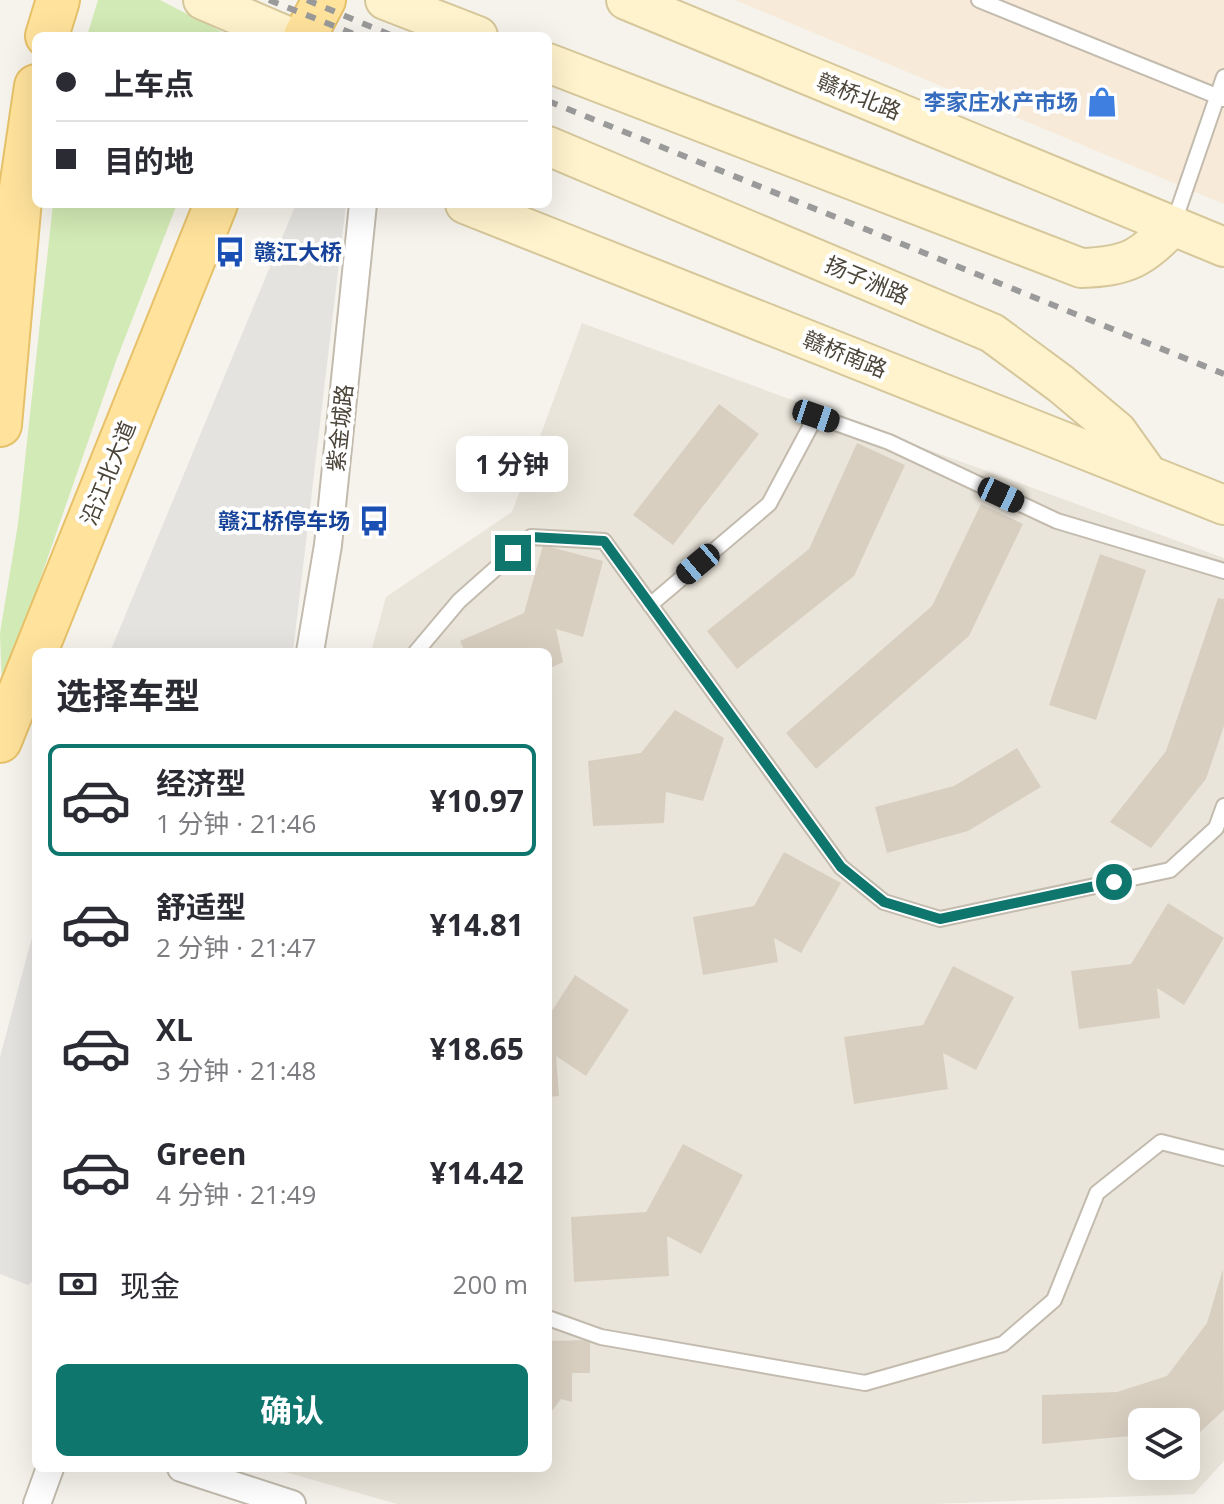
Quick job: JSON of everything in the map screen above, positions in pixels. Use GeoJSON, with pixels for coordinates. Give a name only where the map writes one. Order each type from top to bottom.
{"type":"FeatureCollection","features":[{"type":"Feature","properties":{"kind":"main road"},"geometry":{"type":"LineString","coordinates":[[48,32],[58,0]]}},
{"type":"Feature","properties":{"kind":"main road"},"geometry":{"type":"LineString","coordinates":[[203,0],[278,32]]}},
{"type":"Feature","properties":{"kind":"main road"},"geometry":{"type":"LineString","coordinates":[[307,32],[324,0]]}},
{"type":"Feature","properties":{"kind":"main road"},"geometry":{"type":"LineString","coordinates":[[385,0],[468,32]]}},
{"type":"Feature","properties":{"kind":"main road","name":"赣桥北路"},"geometry":{"type":"LineString","coordinates":[[626,0],[1224,247]]}},
{"type":"Feature","properties":{"kind":"main road"},"geometry":{"type":"LineString","coordinates":[[552,65],[1081,268],[1111,267],[1144,255],[1173,226]]}},
{"type":"Feature","properties":{"kind":"main road"},"geometry":{"type":"LineString","coordinates":[[0,425],[21,188],[32,113]]}},
{"type":"Feature","properties":{"kind":"main road","name":"扬子洲路"},"geometry":{"type":"LineString","coordinates":[[552,148],[992,333],[1061,384],[1117,431],[1147,473]]}},
{"type":"Feature","properties":{"kind":"main road","name":"沿江北大道"},"geometry":{"type":"LineString","coordinates":[[37,648],[214,208]]}},
{"type":"Feature","properties":{"kind":"main road","name":"赣桥南路"},"geometry":{"type":"LineString","coordinates":[[475,208],[1224,505]]}},
{"type":"Feature","properties":{"kind":"main road","name":"沿江北大道"},"geometry":{"type":"LineString","coordinates":[[0,741],[32,661]]}},
{"type":"Feature","properties":{"kind":"street","name":"紫金城路"},"geometry":{"type":"LineString","coordinates":[[311,648],[328,545],[363,208]]}},
{"type":"Feature","properties":{"kind":"street"},"geometry":{"type":"LineString","coordinates":[[37,1504],[49,1472]]}},
{"type":"Feature","properties":{"kind":"street"},"geometry":{"type":"LineString","coordinates":[[193,1472],[292,1504]]}},
{"type":"Feature","properties":{"kind":"lane"},"geometry":{"type":"LineString","coordinates":[[979,0],[1221,97]]}},
{"type":"Feature","properties":{"kind":"lane"},"geometry":{"type":"LineString","coordinates":[[1173,226],[1221,97],[1224,77]]}},
{"type":"Feature","properties":{"kind":"lane"},"geometry":{"type":"LineString","coordinates":[[650,605],[769,504],[816,416],[889,442],[1057,521],[1224,571]]}},
{"type":"Feature","properties":{"kind":"lane"},"geometry":{"type":"LineString","coordinates":[[419,648],[459,601],[531,537],[604,541],[841,867],[884,902],[940,919],[1170,870],[1216,828],[1224,806]]}},
{"type":"Feature","properties":{"kind":"lane"},"geometry":{"type":"LineString","coordinates":[[552,1319],[601,1337],[865,1383],[1003,1344],[1054,1300],[1097,1193],[1161,1142],[1224,1158]]}},
{"type":"Feature","properties":{"kind":"shaded area","name":"李家庄水产市场"},"geometry":{"type":"Polygon","coordinates":[[[735,0],[1224,0],[1224,204],[735,0]]]}},
{"type":"Feature","properties":{"kind":"shaded area"},"geometry":{"type":"Polygon","coordinates":[[[294,208],[346,208],[293,648],[112,648],[294,208]]]}},
{"type":"Feature","properties":{"kind":"shaded area"},"geometry":{"type":"Polygon","coordinates":[[[582,323],[1224,558],[1224,1461],[1194,1494],[934,1504],[397,1504],[285,1472],[552,1472],[552,648],[372,648],[386,597],[512,512],[582,323]]]}},
{"type":"Feature","properties":{"kind":"shaded area"},"geometry":{"type":"Polygon","coordinates":[[[32,937],[32,1282],[28,1285],[0,1274],[0,1057],[32,937]]]}},
{"type":"Feature","properties":{"kind":"green space"},"geometry":{"type":"Polygon","coordinates":[[[98,0],[160,0],[222,32],[88,32],[98,0]]]}},
{"type":"Feature","properties":{"kind":"green space"},"geometry":{"type":"Polygon","coordinates":[[[53,208],[175,208],[116,361],[2,689],[0,633],[18,524],[53,208]]]}},
{"type":"Feature","properties":{"kind":"building"},"geometry":{"type":"Polygon","coordinates":[[[719,404],[759,434],[673,545],[633,515],[719,404]]]}},
{"type":"Feature","properties":{"kind":"building"},"geometry":{"type":"Polygon","coordinates":[[[857,443],[905,465],[854,576],[737,669],[707,631],[809,549],[857,443]]]}},
{"type":"Feature","properties":{"kind":"building"},"geometry":{"type":"Polygon","coordinates":[[[981,504],[1023,524],[969,636],[816,769],[786,733],[932,606],[981,504]]]}},
{"type":"Feature","properties":{"kind":"building"},"geometry":{"type":"Polygon","coordinates":[[[543,545],[603,561],[583,637],[556,629],[563,662],[552,667],[552,648],[463,648],[460,641],[524,613],[543,545]]]}},
{"type":"Feature","properties":{"kind":"building"},"geometry":{"type":"Polygon","coordinates":[[[1100,554],[1146,570],[1096,720],[1049,705],[1100,554]]]}},
{"type":"Feature","properties":{"kind":"building"},"geometry":{"type":"Polygon","coordinates":[[[1218,598],[1224,599],[1224,726],[1206,779],[1151,848],[1110,822],[1166,751],[1218,598]]]}},
{"type":"Feature","properties":{"kind":"building"},"geometry":{"type":"Polygon","coordinates":[[[675,710],[724,738],[703,801],[666,792],[664,823],[593,826],[588,761],[641,753],[675,710]]]}},
{"type":"Feature","properties":{"kind":"building"},"geometry":{"type":"Polygon","coordinates":[[[1017,748],[1041,787],[968,831],[887,853],[875,807],[954,786],[1017,748]]]}},
{"type":"Feature","properties":{"kind":"building"},"geometry":{"type":"Polygon","coordinates":[[[784,852],[841,883],[801,953],[774,938],[778,962],[703,975],[693,917],[754,906],[784,852]]]}},
{"type":"Feature","properties":{"kind":"building"},"geometry":{"type":"Polygon","coordinates":[[[1168,903],[1224,938],[1184,1005],[1157,988],[1160,1018],[1079,1029],[1071,971],[1131,964],[1168,903]]]}},
{"type":"Feature","properties":{"kind":"building"},"geometry":{"type":"Polygon","coordinates":[[[953,966],[1014,997],[976,1070],[943,1053],[948,1089],[854,1104],[844,1037],[923,1025],[953,966]]]}},
{"type":"Feature","properties":{"kind":"building"},"geometry":{"type":"Polygon","coordinates":[[[575,975],[629,1010],[586,1076],[556,1056],[559,1096],[552,1097],[552,1011],[575,975]]]}},
{"type":"Feature","properties":{"kind":"building"},"geometry":{"type":"Polygon","coordinates":[[[683,1144],[743,1175],[701,1254],[667,1236],[669,1276],[574,1282],[571,1217],[646,1212],[683,1144]]]}},
{"type":"Feature","properties":{"kind":"building"},"geometry":{"type":"Polygon","coordinates":[[[1223,1269],[1224,1410],[1200,1432],[1200,1408],[1128,1408],[1128,1436],[1042,1444],[1042,1395],[1117,1392],[1167,1376],[1207,1323],[1223,1269]]]}},
{"type":"Feature","properties":{"kind":"building"},"geometry":{"type":"Polygon","coordinates":[[[590,1340],[590,1373],[572,1373],[572,1402],[561,1399],[552,1411],[552,1341],[590,1340]]]}},
{"type":"Feature","properties":{"kind":"railway"},"geometry":{"type":"LineString","coordinates":[[269,0],[349,32]]}},
{"type":"Feature","properties":{"kind":"railway"},"geometry":{"type":"LineString","coordinates":[[307,0],[383,32]]}},
{"type":"Feature","properties":{"kind":"railway"},"geometry":{"type":"LineString","coordinates":[[552,103],[1224,374]]}},
{"type":"Feature","properties":{"kind":"place","name":"李家庄水产市场"},"geometry":{"type":"Point","coordinates":[1102,102]}},
{"type":"Feature","properties":{"kind":"place","name":"赣江大桥"},"geometry":{"type":"Point","coordinates":[230,252]}},
{"type":"Feature","properties":{"kind":"place","name":"赣江桥停车场"},"geometry":{"type":"Point","coordinates":[374,521]}},
{"type":"Feature","properties":{"kind":"route"},"geometry":{"type":"LineString","coordinates":[[513,553],[531,537],[604,541],[841,867],[884,902],[940,919],[1114,882]]}}]}
